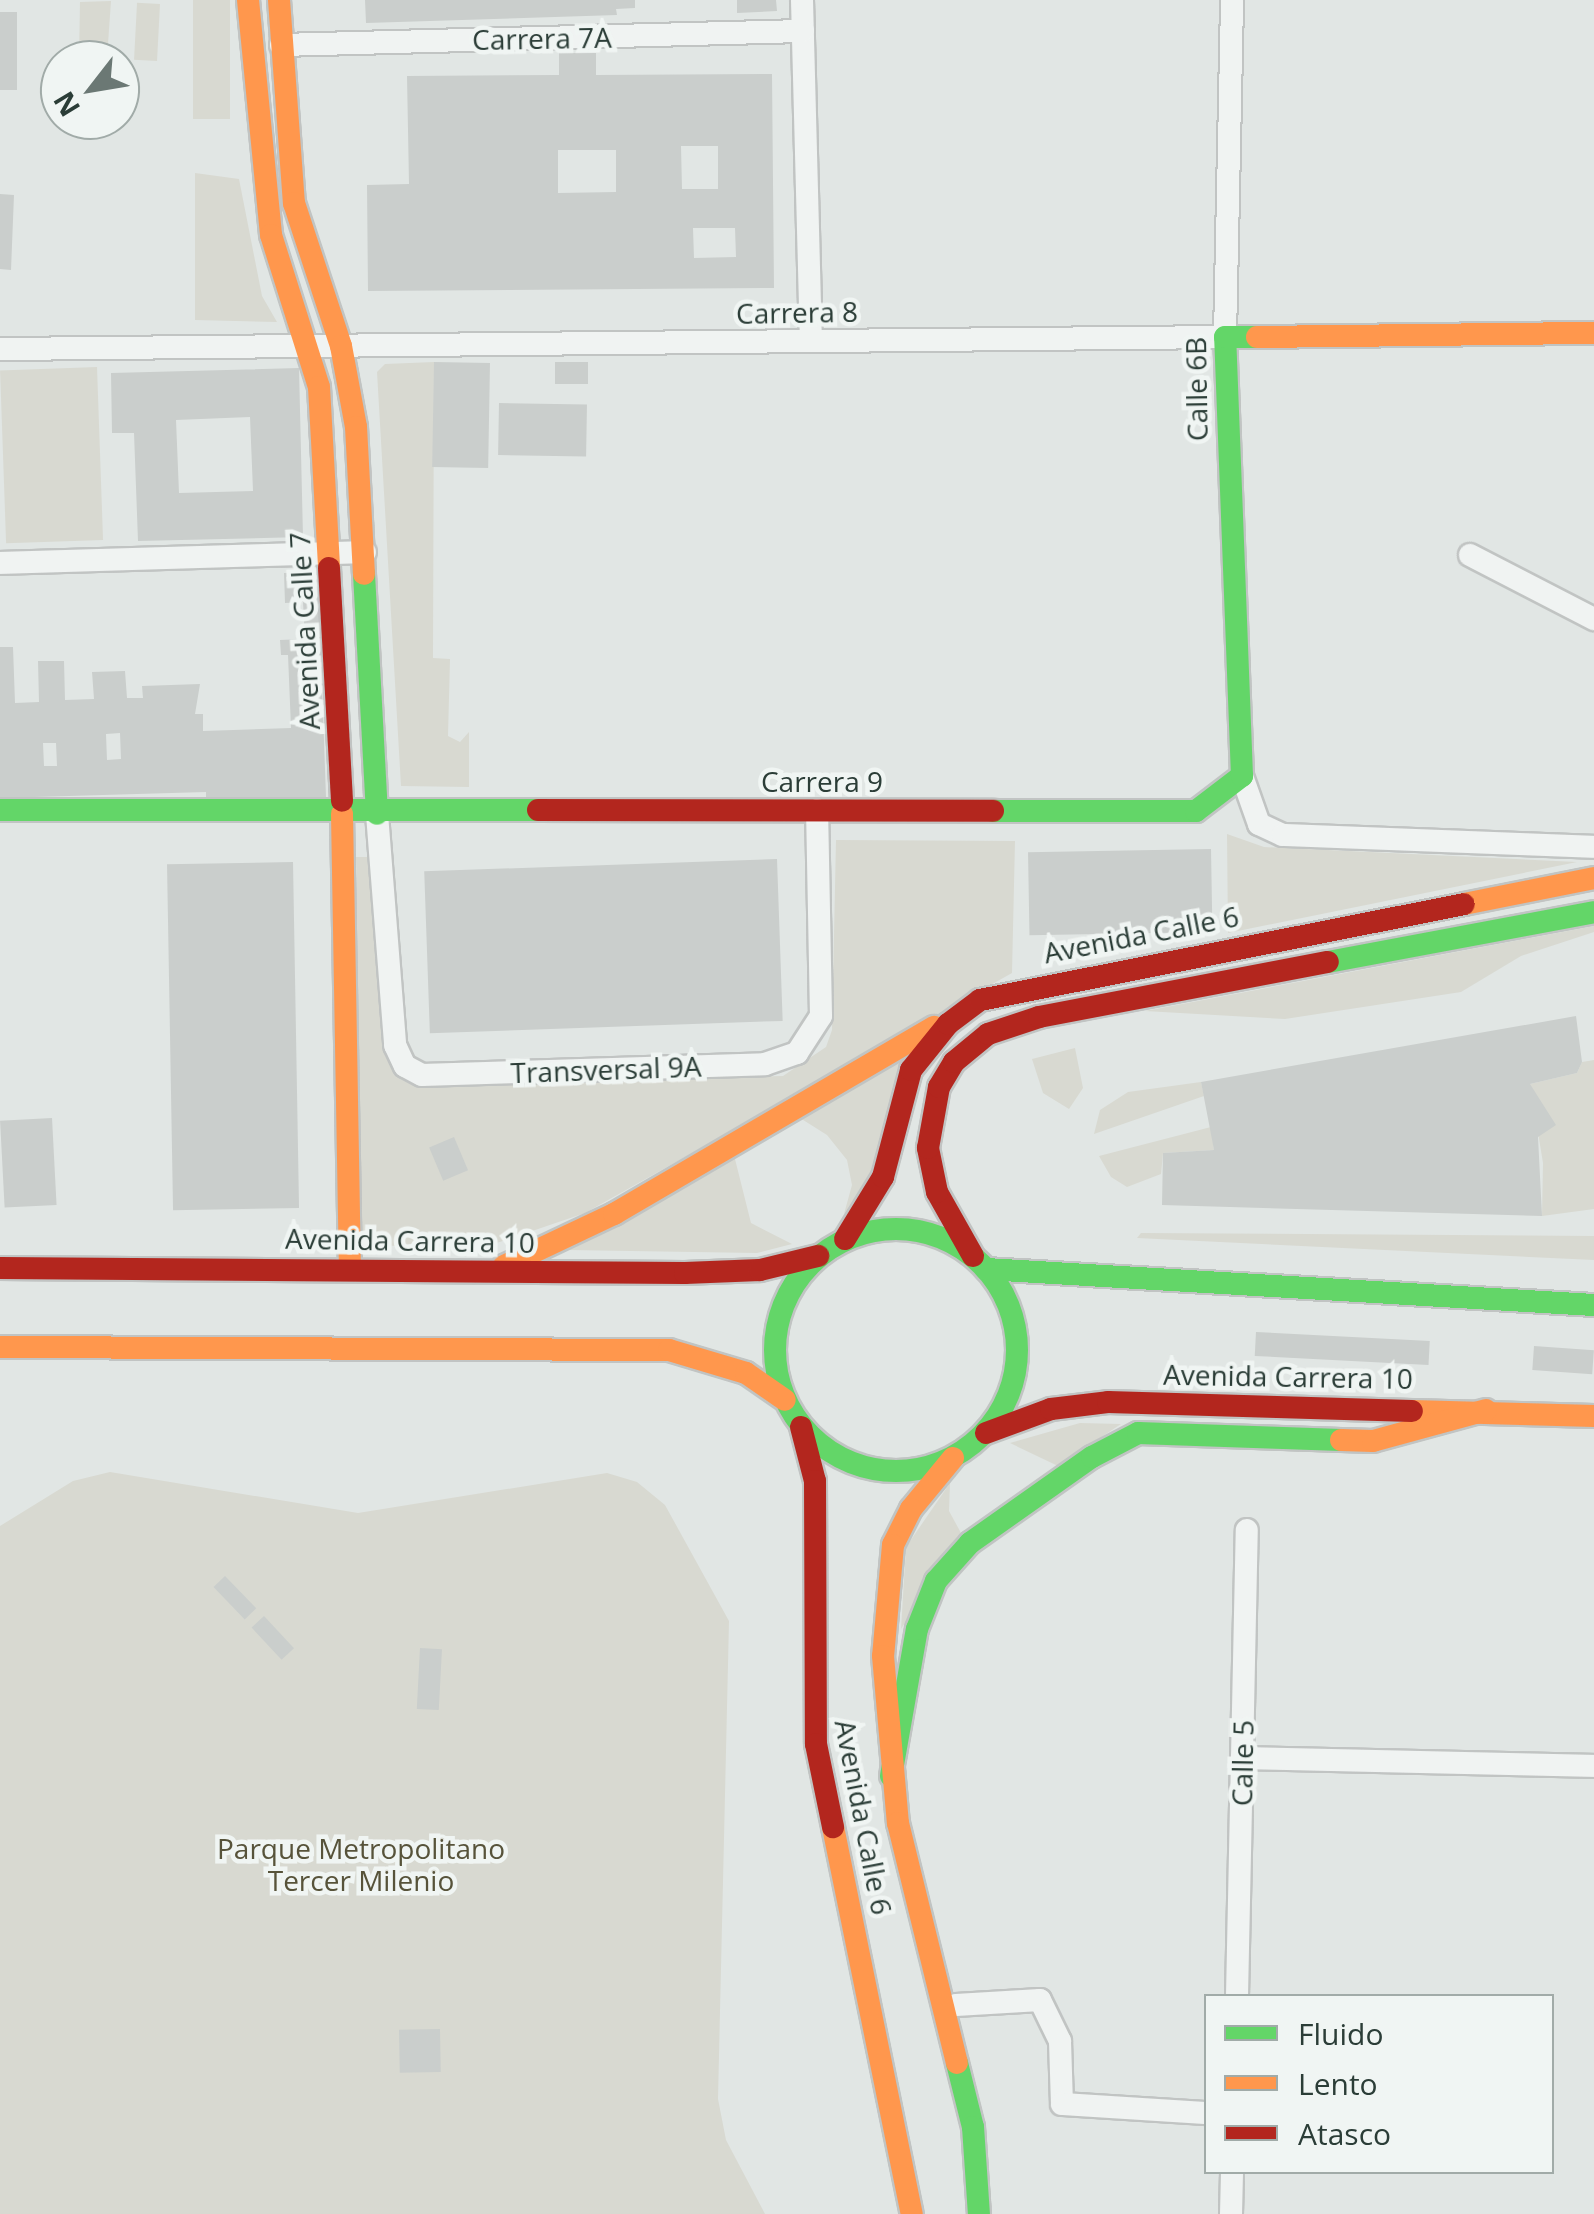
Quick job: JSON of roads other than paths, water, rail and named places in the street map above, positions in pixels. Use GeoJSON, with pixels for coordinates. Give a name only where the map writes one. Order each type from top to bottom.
{"type":"FeatureCollection","features":[{"type":"Feature","properties":{"kind":"main road","name":"Avenida Calle 7"},"geometry":{"type":"LineString","coordinates":[[248,0],[271,234],[309,347],[321,402],[342,808],[350,1268]]}},
{"type":"Feature","properties":{"kind":"main road"},"geometry":{"type":"LineString","coordinates":[[280,0],[294,202],[341,346],[356,427],[377,814]]}},
{"type":"Feature","properties":{"kind":"main road","name":"Carrera 8"},"geometry":{"type":"LineString","coordinates":[[1225,336],[1594,333]]}},
{"type":"Feature","properties":{"kind":"main road","name":"Calle 6B"},"geometry":{"type":"LineString","coordinates":[[1225,336],[1242,776]]}},
{"type":"Feature","properties":{"kind":"main road","name":"Carrera 9"},"geometry":{"type":"LineString","coordinates":[[0,810],[342,808],[377,814],[816,810],[1176,814],[1212,804],[1242,776]]}},
{"type":"Feature","properties":{"kind":"main road","name":"Avenida Calle 6"},"geometry":{"type":"LineString","coordinates":[[845,1239],[884,1176],[911,1070],[962,1010],[1012,989],[1594,878]]}},
{"type":"Feature","properties":{"kind":"main road"},"geometry":{"type":"LineString","coordinates":[[1594,912],[1039,1017],[988,1034],[954,1062],[930,1118],[932,1176],[950,1223],[979,1262],[1014,1322],[1017,1354],[1003,1408],[986,1433],[953,1458],[908,1472],[860,1467],[802,1427],[785,1400],[777,1374],[778,1322],[786,1297],[818,1256],[845,1239],[885,1228],[926,1232],[979,1262],[1034,1277],[1594,1305]]}},
{"type":"Feature","properties":{"kind":"main road"},"geometry":{"type":"LineString","coordinates":[[489,1272],[614,1214],[962,1010]]}},
{"type":"Feature","properties":{"kind":"main road","name":"Avenida Carrera 10"},"geometry":{"type":"LineString","coordinates":[[0,1268],[734,1272],[818,1256]]}},
{"type":"Feature","properties":{"kind":"main road"},"geometry":{"type":"LineString","coordinates":[[0,1346],[651,1349],[709,1358],[785,1400]]}},
{"type":"Feature","properties":{"kind":"main road","name":"Avenida Carrera 10"},"geometry":{"type":"LineString","coordinates":[[986,1433],[1051,1409],[1108,1402],[1594,1416]]}},
{"type":"Feature","properties":{"kind":"main road"},"geometry":{"type":"LineString","coordinates":[[891,1776],[917,1629],[936,1581],[970,1543],[1092,1457],[1138,1432],[1374,1441],[1486,1410]]}},
{"type":"Feature","properties":{"kind":"main road","name":"Avenida Calle 6"},"geometry":{"type":"LineString","coordinates":[[802,1427],[815,1481],[816,1744],[912,2214]]}},
{"type":"Feature","properties":{"kind":"main road","name":"Avenida Calle 6"},"geometry":{"type":"LineString","coordinates":[[953,1458],[910,1509],[888,1569],[883,1656],[891,1776],[973,2128],[979,2214]]}},
{"type":"Feature","properties":{"kind":"street"},"geometry":{"type":"LineString","coordinates":[[802,0],[811,342]]}},
{"type":"Feature","properties":{"kind":"street","name":"Calle 6B"},"geometry":{"type":"LineString","coordinates":[[1225,336],[1232,0]]}},
{"type":"Feature","properties":{"kind":"street","name":"Carrera 7A"},"geometry":{"type":"LineString","coordinates":[[282,45],[803,31]]}},
{"type":"Feature","properties":{"kind":"street","name":"Carrera 8"},"geometry":{"type":"LineString","coordinates":[[0,349],[1225,336]]}},
{"type":"Feature","properties":{"kind":"street"},"geometry":{"type":"LineString","coordinates":[[0,562],[364,552]]}},
{"type":"Feature","properties":{"kind":"street"},"geometry":{"type":"LineString","coordinates":[[1470,556],[1594,619]]}},
{"type":"Feature","properties":{"kind":"street"},"geometry":{"type":"LineString","coordinates":[[1242,776],[1259,824],[1283,835],[1594,847]]}},
{"type":"Feature","properties":{"kind":"street","name":"Transversal 9A"},"geometry":{"type":"LineString","coordinates":[[377,814],[395,1045],[413,1073],[765,1064],[797,1052],[821,1016],[816,810]]}},
{"type":"Feature","properties":{"kind":"street","name":"Calle 5"},"geometry":{"type":"LineString","coordinates":[[1237,1994],[1247,1530]]}},
{"type":"Feature","properties":{"kind":"street"},"geometry":{"type":"LineString","coordinates":[[1242,1758],[1594,1766]]}},
{"type":"Feature","properties":{"kind":"street"},"geometry":{"type":"LineString","coordinates":[[956,2004],[1040,2000],[1060,2041],[1062,2104],[1204,2113]]}},
{"type":"Feature","properties":{"kind":"street"},"geometry":{"type":"LineString","coordinates":[[1231,2214],[1232,2174]]}},
{"type":"Feature","properties":{"kind":"park label","name":"Parque Metropolitano Tercer Milenio"},"geometry":{"type":"Point","coordinates":[361,1864]}}]}
